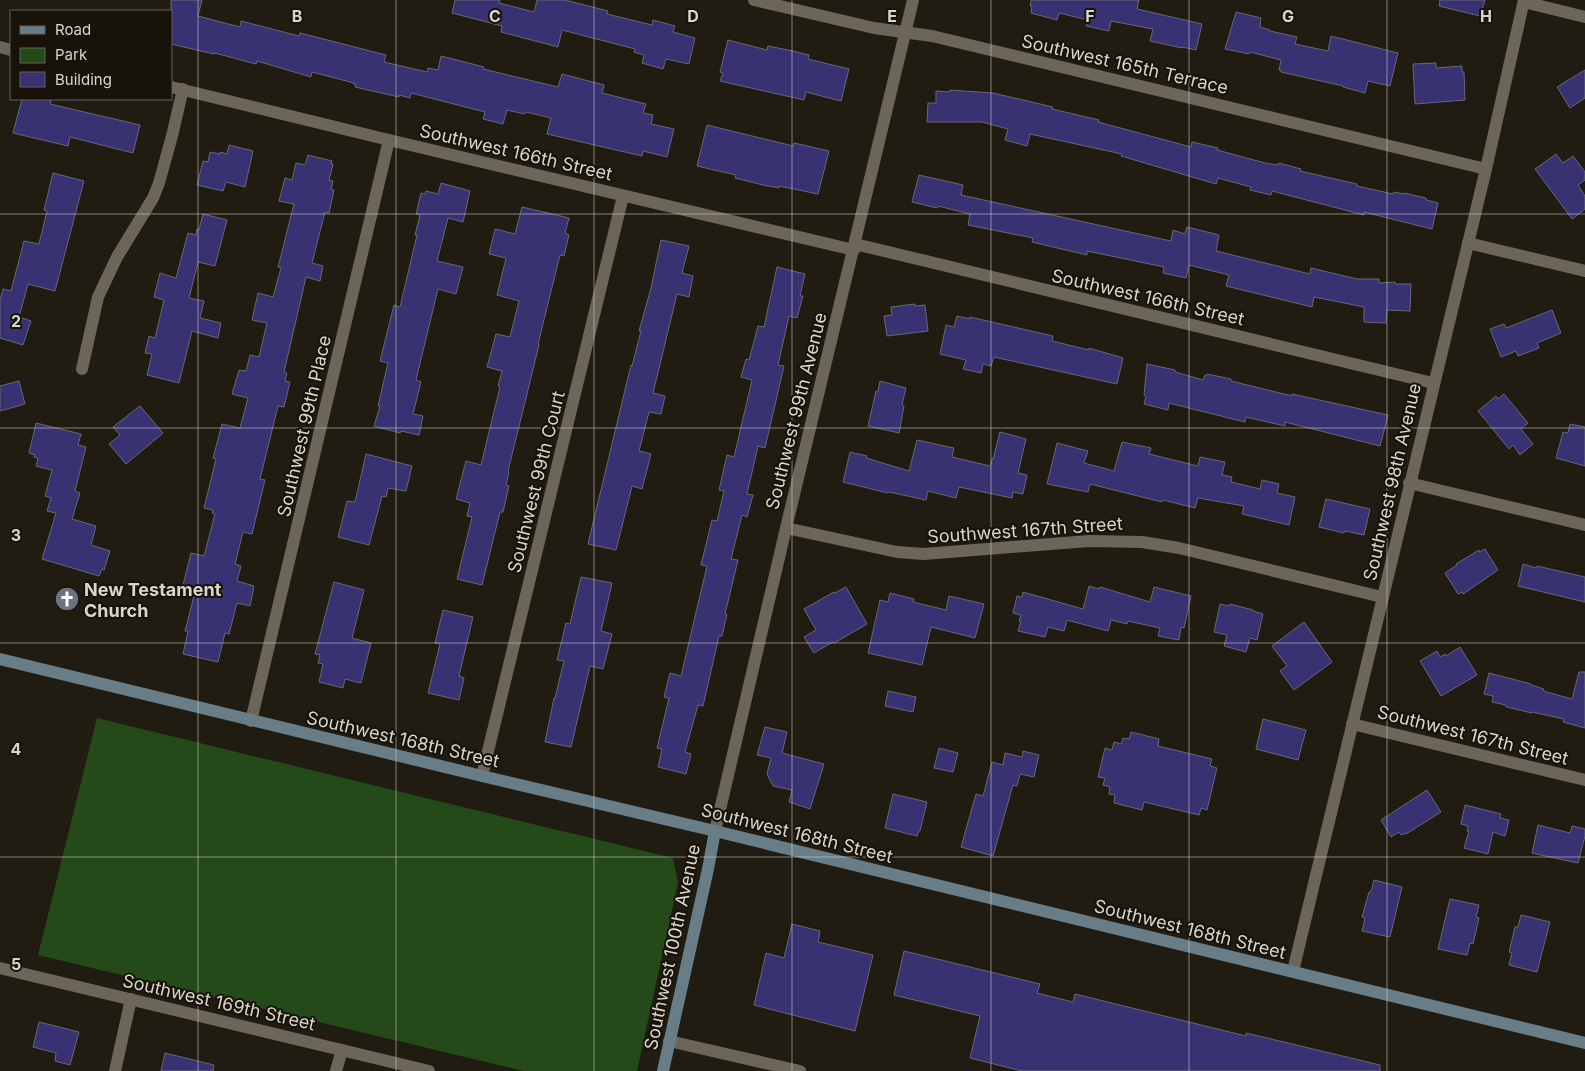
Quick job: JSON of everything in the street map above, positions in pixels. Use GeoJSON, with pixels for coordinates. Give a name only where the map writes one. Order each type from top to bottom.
{"type":"FeatureCollection","features":[{"type":"Feature","properties":{"kind":"street","name":"Southwest 165th Terrace"},"geometry":{"type":"LineString","coordinates":[[754,0],[874,28],[932,36],[1486,169]]}},
{"type":"Feature","properties":{"kind":"street","name":"Southwest 99th Avenue"},"geometry":{"type":"LineString","coordinates":[[716,831],[786,528],[913,0]]}},
{"type":"Feature","properties":{"kind":"street"},"geometry":{"type":"LineString","coordinates":[[1524,1],[1585,17]]}},
{"type":"Feature","properties":{"kind":"street","name":"Southwest 98th Avenue"},"geometry":{"type":"LineString","coordinates":[[1293,972],[1409,482],[1486,169],[1524,1]]}},
{"type":"Feature","properties":{"kind":"street"},"geometry":{"type":"LineString","coordinates":[[82,369],[98,297],[117,257],[153,198],[159,183],[172,136],[177,88]]}},
{"type":"Feature","properties":{"kind":"street","name":"Southwest 166th Street"},"geometry":{"type":"LineString","coordinates":[[177,88],[623,196],[855,247],[1433,383]]}},
{"type":"Feature","properties":{"kind":"street","name":"Southwest 99th Place"},"geometry":{"type":"LineString","coordinates":[[251,721],[389,140]]}},
{"type":"Feature","properties":{"kind":"street","name":"Southwest 99th Court"},"geometry":{"type":"LineString","coordinates":[[482,776],[623,196]]}},
{"type":"Feature","properties":{"kind":"street"},"geometry":{"type":"LineString","coordinates":[[1468,243],[1585,271]]}},
{"type":"Feature","properties":{"kind":"street"},"geometry":{"type":"LineString","coordinates":[[1409,482],[1585,525]]}},
{"type":"Feature","properties":{"kind":"street","name":"Southwest 167th Street"},"geometry":{"type":"LineString","coordinates":[[786,528],[911,554],[1089,541],[1149,542],[1382,598]]}},
{"type":"Feature","properties":{"kind":"street","name":"Southwest 168th Street"},"geometry":{"type":"LineString","coordinates":[[0,659],[1585,1043]]}},
{"type":"Feature","properties":{"kind":"street","name":"Southwest 167th Street"},"geometry":{"type":"LineString","coordinates":[[1352,724],[1585,780]]}},
{"type":"Feature","properties":{"kind":"street","name":"Southwest 100th Avenue"},"geometry":{"type":"LineString","coordinates":[[662,1071],[716,831]]}},
{"type":"Feature","properties":{"kind":"street","name":"Southwest 169th Street"},"geometry":{"type":"LineString","coordinates":[[0,968],[429,1071]]}},
{"type":"Feature","properties":{"kind":"street"},"geometry":{"type":"LineString","coordinates":[[115,1071],[132,1000]]}},
{"type":"Feature","properties":{"kind":"street"},"geometry":{"type":"LineString","coordinates":[[670,1041],[800,1071]]}},
{"type":"Feature","properties":{"kind":"street"},"geometry":{"type":"LineString","coordinates":[[336,1071],[342,1050]]}},
{"type":"Feature","properties":{"kind":"green space"},"geometry":{"type":"Polygon","coordinates":[[[97,718],[673,858],[678,883],[637,1071],[524,1071],[38,955],[97,718]]]}},
{"type":"Feature","properties":{"kind":"building"},"geometry":{"type":"Polygon","coordinates":[[[171,0],[202,0],[198,16],[240,27],[241,21],[299,36],[300,33],[386,55],[384,62],[427,72],[428,68],[438,70],[441,56],[484,67],[483,69],[558,87],[562,74],[604,85],[602,93],[646,104],[643,113],[653,115],[651,124],[674,129],[667,157],[643,151],[642,156],[547,134],[551,118],[526,112],[524,114],[507,110],[503,124],[483,119],[485,112],[411,93],[410,98],[399,95],[399,97],[355,87],[356,84],[354,83],[312,72],[311,77],[257,61],[256,64],[172,44],[171,0]]]}},
{"type":"Feature","properties":{"kind":"building"},"geometry":{"type":"Polygon","coordinates":[[[455,0],[500,0],[499,3],[534,12],[537,0],[565,0],[608,11],[607,14],[652,25],[653,20],[675,26],[673,32],[695,38],[689,64],[666,59],[663,69],[642,63],[644,55],[634,52],[635,49],[562,30],[558,47],[501,32],[502,26],[452,13],[455,0]]]}},
{"type":"Feature","properties":{"kind":"building"},"geometry":{"type":"Polygon","coordinates":[[[1031,0],[1139,0],[1137,9],[1202,24],[1196,50],[1150,41],[1153,29],[1111,21],[1109,31],[1086,26],[1088,20],[1059,13],[1057,20],[1031,13],[1031,0]]]}},
{"type":"Feature","properties":{"kind":"building"},"geometry":{"type":"Polygon","coordinates":[[[1440,0],[1485,0],[1480,16],[1439,6],[1440,0]]]}},
{"type":"Feature","properties":{"kind":"building"},"geometry":{"type":"Polygon","coordinates":[[[1236,12],[1261,18],[1260,27],[1297,37],[1295,44],[1328,51],[1331,36],[1398,53],[1390,86],[1368,81],[1365,93],[1281,72],[1279,70],[1281,60],[1250,52],[1249,54],[1225,49],[1236,12]]]}},
{"type":"Feature","properties":{"kind":"building"},"geometry":{"type":"Polygon","coordinates":[[[728,40],[767,50],[768,46],[793,51],[809,55],[808,59],[849,69],[841,101],[806,92],[804,100],[720,81],[723,73],[720,72],[728,40]]]}},
{"type":"Feature","properties":{"kind":"building"},"geometry":{"type":"Polygon","coordinates":[[[1436,63],[1436,68],[1462,66],[1465,100],[1415,104],[1413,64],[1436,63]]]}},
{"type":"Feature","properties":{"kind":"building"},"geometry":{"type":"Polygon","coordinates":[[[1585,70],[1585,98],[1570,108],[1557,87],[1585,70]]]}},
{"type":"Feature","properties":{"kind":"building"},"geometry":{"type":"Polygon","coordinates":[[[950,90],[993,93],[1053,107],[1052,109],[1099,120],[1098,122],[1191,147],[1192,142],[1265,163],[1278,165],[1279,163],[1301,169],[1300,171],[1357,184],[1357,186],[1393,194],[1394,192],[1404,193],[1426,198],[1426,200],[1438,203],[1432,229],[1364,212],[1364,215],[1272,191],[1271,195],[1250,190],[1251,187],[1218,178],[1216,184],[1121,156],[1122,154],[1030,134],[1027,146],[1005,140],[1008,129],[982,122],[927,122],[928,103],[936,103],[936,91],[950,92],[950,90]]]}},
{"type":"Feature","properties":{"kind":"building"},"geometry":{"type":"Polygon","coordinates":[[[22,100],[52,100],[50,104],[140,125],[133,153],[70,137],[68,146],[13,133],[22,100]]]}},
{"type":"Feature","properties":{"kind":"building"},"geometry":{"type":"Polygon","coordinates":[[[707,125],[793,146],[794,143],[829,151],[818,194],[779,186],[779,188],[763,185],[735,178],[736,175],[697,166],[707,125]]]}},
{"type":"Feature","properties":{"kind":"building"},"geometry":{"type":"Polygon","coordinates":[[[229,145],[253,151],[245,187],[226,182],[223,191],[197,185],[203,161],[208,162],[210,152],[227,154],[229,145]]]}},
{"type":"Feature","properties":{"kind":"building"},"geometry":{"type":"Polygon","coordinates":[[[1556,154],[1563,163],[1573,156],[1585,172],[1585,180],[1578,185],[1585,196],[1585,209],[1572,219],[1535,169],[1556,154]]]}},
{"type":"Feature","properties":{"kind":"building"},"geometry":{"type":"Polygon","coordinates":[[[308,155],[332,161],[331,164],[333,164],[329,180],[333,181],[331,190],[334,190],[329,213],[325,212],[312,263],[323,266],[320,281],[306,277],[284,372],[287,373],[285,381],[290,382],[284,407],[278,406],[260,479],[265,480],[252,534],[243,532],[235,564],[241,566],[237,581],[254,586],[250,606],[237,603],[229,634],[225,633],[218,662],[183,654],[188,631],[185,631],[195,592],[182,589],[191,553],[204,556],[215,514],[212,513],[213,510],[204,508],[216,459],[213,458],[222,424],[240,428],[248,398],[232,394],[239,370],[246,371],[250,355],[259,357],[267,323],[252,320],[258,293],[273,297],[281,268],[278,267],[294,204],[279,201],[285,178],[292,180],[296,163],[305,165],[308,155]]]}},
{"type":"Feature","properties":{"kind":"building"},"geometry":{"type":"Polygon","coordinates":[[[53,173],[84,181],[55,291],[28,284],[19,317],[31,321],[23,345],[0,338],[0,300],[3,289],[11,291],[24,241],[39,244],[47,211],[44,210],[53,173]]]}},
{"type":"Feature","properties":{"kind":"building"},"geometry":{"type":"Polygon","coordinates":[[[919,175],[963,185],[961,195],[1171,241],[1173,230],[1185,234],[1187,227],[1219,235],[1216,251],[1310,274],[1311,268],[1357,279],[1379,279],[1379,283],[1411,284],[1410,311],[1387,310],[1386,323],[1364,322],[1364,307],[1314,297],[1312,307],[1226,286],[1229,275],[1189,265],[1186,278],[1163,273],[1164,267],[1087,251],[1087,255],[1032,242],[1033,238],[968,225],[970,214],[912,202],[919,175]]]}},
{"type":"Feature","properties":{"kind":"building"},"geometry":{"type":"Polygon","coordinates":[[[441,183],[470,191],[463,222],[448,218],[437,261],[463,267],[456,294],[438,289],[416,380],[421,382],[413,414],[423,416],[419,435],[401,431],[400,433],[374,426],[380,406],[378,406],[388,363],[380,361],[394,305],[400,307],[417,235],[415,235],[420,215],[416,214],[421,193],[425,194],[426,191],[438,194],[441,183]]]}},
{"type":"Feature","properties":{"kind":"building"},"geometry":{"type":"Polygon","coordinates":[[[522,207],[569,218],[565,233],[569,235],[564,256],[560,255],[508,471],[506,485],[509,486],[503,512],[500,512],[482,585],[457,579],[472,517],[467,516],[470,503],[456,499],[466,461],[481,465],[500,387],[498,386],[502,371],[487,367],[496,334],[510,337],[519,301],[497,295],[506,258],[489,254],[495,229],[515,234],[522,207]]]}},
{"type":"Feature","properties":{"kind":"building"},"geometry":{"type":"Polygon","coordinates":[[[203,214],[227,220],[215,266],[198,262],[189,298],[204,301],[200,318],[221,323],[218,338],[192,331],[179,383],[147,375],[152,354],[145,353],[149,336],[155,338],[164,300],[154,297],[160,273],[176,278],[188,233],[196,235],[203,214]]]}},
{"type":"Feature","properties":{"kind":"building"},"geometry":{"type":"Polygon","coordinates":[[[661,240],[689,246],[682,273],[693,276],[689,297],[677,294],[653,393],[665,396],[661,414],[649,412],[639,451],[651,454],[642,489],[632,486],[616,550],[588,544],[641,331],[639,331],[651,288],[661,240]]]}},
{"type":"Feature","properties":{"kind":"building"},"geometry":{"type":"Polygon","coordinates":[[[777,267],[805,274],[800,296],[803,296],[797,318],[789,316],[778,365],[784,366],[765,448],[758,446],[747,494],[753,495],[747,517],[742,515],[731,559],[738,560],[725,614],[727,614],[722,636],[719,636],[703,706],[698,705],[685,752],[691,754],[686,774],[658,767],[662,749],[657,748],[669,698],[664,697],[670,673],[681,676],[707,566],[701,565],[712,520],[717,521],[724,491],[719,490],[727,455],[734,457],[752,380],[741,377],[746,359],[749,360],[758,326],[764,327],[777,267]]]}},
{"type":"Feature","properties":{"kind":"building"},"geometry":{"type":"Polygon","coordinates":[[[915,304],[915,306],[925,305],[928,331],[887,336],[884,316],[892,315],[891,307],[915,304]]]}},
{"type":"Feature","properties":{"kind":"building"},"geometry":{"type":"Polygon","coordinates":[[[1552,310],[1561,333],[1537,343],[1539,348],[1518,356],[1516,351],[1501,357],[1490,329],[1504,324],[1506,328],[1552,310]]]}},
{"type":"Feature","properties":{"kind":"building"},"geometry":{"type":"Polygon","coordinates":[[[957,316],[970,319],[970,317],[1053,336],[1052,341],[1089,350],[1089,348],[1123,358],[1117,384],[994,357],[991,366],[983,364],[981,373],[963,369],[966,360],[940,354],[946,325],[954,327],[957,316]]]}},
{"type":"Feature","properties":{"kind":"building"},"geometry":{"type":"Polygon","coordinates":[[[1147,364],[1175,370],[1175,372],[1203,380],[1207,374],[1292,396],[1292,394],[1388,415],[1380,446],[1285,422],[1285,426],[1246,417],[1245,422],[1169,403],[1168,410],[1144,404],[1147,364]]]}},
{"type":"Feature","properties":{"kind":"building"},"geometry":{"type":"Polygon","coordinates":[[[19,381],[25,404],[0,411],[0,386],[19,381]]]}},
{"type":"Feature","properties":{"kind":"building"},"geometry":{"type":"Polygon","coordinates":[[[880,381],[906,388],[899,433],[868,426],[880,381]]]}},
{"type":"Feature","properties":{"kind":"building"},"geometry":{"type":"Polygon","coordinates":[[[1504,394],[1528,423],[1521,429],[1533,444],[1520,455],[1513,445],[1509,449],[1478,411],[1496,396],[1498,399],[1504,394]]]}},
{"type":"Feature","properties":{"kind":"building"},"geometry":{"type":"Polygon","coordinates":[[[140,406],[163,433],[126,464],[109,444],[120,435],[113,427],[140,406]]]}},
{"type":"Feature","properties":{"kind":"building"},"geometry":{"type":"Polygon","coordinates":[[[36,423],[81,434],[78,445],[86,447],[75,491],[80,493],[72,519],[96,526],[91,545],[110,551],[104,570],[102,569],[99,576],[42,559],[56,513],[47,511],[51,498],[45,496],[52,470],[36,466],[38,458],[29,453],[36,423]]]}},
{"type":"Feature","properties":{"kind":"building"},"geometry":{"type":"Polygon","coordinates":[[[1570,424],[1585,427],[1585,466],[1556,458],[1563,432],[1568,433],[1570,424]]]}},
{"type":"Feature","properties":{"kind":"building"},"geometry":{"type":"Polygon","coordinates":[[[1000,432],[1026,439],[1018,473],[1027,475],[1023,494],[1013,492],[1012,498],[959,487],[956,498],[928,491],[926,500],[843,482],[850,452],[909,471],[917,440],[954,448],[952,457],[990,466],[1000,432]]]}},
{"type":"Feature","properties":{"kind":"building"},"geometry":{"type":"Polygon","coordinates":[[[1122,442],[1151,448],[1149,454],[1198,466],[1200,457],[1225,462],[1222,475],[1232,477],[1231,482],[1260,489],[1262,480],[1279,484],[1277,493],[1295,497],[1289,525],[1242,514],[1244,506],[1198,498],[1195,508],[1163,500],[1162,502],[1090,484],[1088,492],[1047,484],[1057,443],[1088,451],[1084,463],[1114,471],[1122,442]]]}},
{"type":"Feature","properties":{"kind":"building"},"geometry":{"type":"Polygon","coordinates":[[[366,454],[412,466],[406,491],[388,488],[386,497],[382,496],[369,545],[338,537],[347,501],[355,502],[366,454]]]}},
{"type":"Feature","properties":{"kind":"building"},"geometry":{"type":"Polygon","coordinates":[[[1326,499],[1370,509],[1364,535],[1345,531],[1344,533],[1319,527],[1326,499]]]}},
{"type":"Feature","properties":{"kind":"building"},"geometry":{"type":"Polygon","coordinates":[[[1485,549],[1498,570],[1463,594],[1462,592],[1458,594],[1445,573],[1479,550],[1480,552],[1485,549]]]}},
{"type":"Feature","properties":{"kind":"building"},"geometry":{"type":"Polygon","coordinates":[[[1523,564],[1585,577],[1585,602],[1518,586],[1523,564]]]}},
{"type":"Feature","properties":{"kind":"building"},"geometry":{"type":"Polygon","coordinates":[[[581,577],[612,583],[601,631],[612,634],[603,669],[590,666],[571,747],[545,742],[564,661],[557,660],[566,623],[570,624],[581,577]]]}},
{"type":"Feature","properties":{"kind":"building"},"geometry":{"type":"Polygon","coordinates":[[[334,582],[364,590],[352,638],[371,643],[361,683],[345,679],[343,688],[319,682],[323,664],[318,663],[320,655],[315,654],[334,582]]]}},
{"type":"Feature","properties":{"kind":"building"},"geometry":{"type":"Polygon","coordinates":[[[1089,586],[1099,589],[1100,587],[1150,602],[1154,587],[1191,596],[1184,628],[1181,627],[1179,640],[1158,636],[1160,628],[1128,621],[1127,624],[1111,620],[1108,631],[1067,620],[1064,631],[1048,627],[1045,637],[1018,631],[1021,615],[1013,613],[1017,596],[1022,597],[1023,592],[1083,609],[1089,586]]]}},
{"type":"Feature","properties":{"kind":"building"},"geometry":{"type":"Polygon","coordinates":[[[846,587],[867,624],[814,653],[804,637],[816,630],[804,609],[846,587]]]}},
{"type":"Feature","properties":{"kind":"building"},"geometry":{"type":"Polygon","coordinates":[[[890,593],[914,599],[913,602],[946,610],[949,596],[984,604],[975,638],[931,627],[922,665],[868,653],[880,600],[888,602],[890,593]]]}},
{"type":"Feature","properties":{"kind":"building"},"geometry":{"type":"Polygon","coordinates":[[[1220,604],[1229,606],[1230,604],[1263,614],[1257,640],[1250,638],[1246,652],[1224,646],[1227,635],[1214,632],[1220,604]]]}},
{"type":"Feature","properties":{"kind":"building"},"geometry":{"type":"Polygon","coordinates":[[[443,610],[473,617],[459,676],[464,678],[459,700],[428,693],[440,644],[435,643],[443,610]]]}},
{"type":"Feature","properties":{"kind":"building"},"geometry":{"type":"Polygon","coordinates":[[[1304,622],[1332,662],[1294,690],[1280,671],[1287,666],[1272,646],[1304,622]]]}},
{"type":"Feature","properties":{"kind":"building"},"geometry":{"type":"Polygon","coordinates":[[[1460,647],[1477,675],[1441,696],[1420,661],[1437,651],[1440,657],[1445,654],[1446,656],[1460,647]]]}},
{"type":"Feature","properties":{"kind":"building"},"geometry":{"type":"Polygon","coordinates":[[[1579,672],[1585,672],[1585,728],[1563,722],[1564,719],[1506,707],[1506,705],[1492,702],[1493,696],[1484,694],[1489,673],[1531,684],[1544,689],[1543,691],[1572,699],[1579,672]]]}},
{"type":"Feature","properties":{"kind":"building"},"geometry":{"type":"Polygon","coordinates":[[[888,691],[916,697],[913,712],[885,706],[888,691]]]}},
{"type":"Feature","properties":{"kind":"building"},"geometry":{"type":"Polygon","coordinates":[[[1263,719],[1306,730],[1298,760],[1256,749],[1263,719]]]}},
{"type":"Feature","properties":{"kind":"building"},"geometry":{"type":"Polygon","coordinates":[[[765,727],[787,732],[782,753],[824,764],[810,809],[789,802],[792,790],[773,786],[767,774],[771,758],[757,755],[765,727]]]}},
{"type":"Feature","properties":{"kind":"building"},"geometry":{"type":"Polygon","coordinates":[[[1131,732],[1159,739],[1158,746],[1212,759],[1210,766],[1217,768],[1207,810],[1201,808],[1199,815],[1144,802],[1142,810],[1114,803],[1115,795],[1109,794],[1110,787],[1103,785],[1105,778],[1098,777],[1105,748],[1112,750],[1114,742],[1121,744],[1123,738],[1129,739],[1131,732]]]}},
{"type":"Feature","properties":{"kind":"building"},"geometry":{"type":"Polygon","coordinates":[[[939,748],[958,753],[953,772],[934,768],[939,748]]]}},
{"type":"Feature","properties":{"kind":"building"},"geometry":{"type":"Polygon","coordinates":[[[1023,751],[1039,755],[1034,777],[1020,774],[1017,786],[1013,785],[993,856],[961,847],[976,794],[983,796],[992,762],[1003,765],[1005,753],[1022,757],[1023,751]]]}},
{"type":"Feature","properties":{"kind":"building"},"geometry":{"type":"Polygon","coordinates":[[[1427,790],[1441,812],[1406,834],[1401,835],[1399,832],[1391,837],[1381,820],[1427,790]]]}},
{"type":"Feature","properties":{"kind":"building"},"geometry":{"type":"Polygon","coordinates":[[[893,794],[927,802],[917,836],[885,828],[893,794]]]}},
{"type":"Feature","properties":{"kind":"building"},"geometry":{"type":"Polygon","coordinates":[[[1465,805],[1501,814],[1500,818],[1509,820],[1505,836],[1493,832],[1488,854],[1464,848],[1469,831],[1467,831],[1468,826],[1461,824],[1465,805]]]}},
{"type":"Feature","properties":{"kind":"building"},"geometry":{"type":"Polygon","coordinates":[[[1538,825],[1570,833],[1572,826],[1585,829],[1578,863],[1532,853],[1538,825]]]}},
{"type":"Feature","properties":{"kind":"building"},"geometry":{"type":"Polygon","coordinates":[[[1374,880],[1402,887],[1390,937],[1362,931],[1365,918],[1362,917],[1374,880]]]}},
{"type":"Feature","properties":{"kind":"building"},"geometry":{"type":"Polygon","coordinates":[[[1450,899],[1479,905],[1476,917],[1479,918],[1473,944],[1470,943],[1467,955],[1438,949],[1450,899]]]}},
{"type":"Feature","properties":{"kind":"building"},"geometry":{"type":"Polygon","coordinates":[[[1521,915],[1550,922],[1537,972],[1509,965],[1512,953],[1509,952],[1515,927],[1518,927],[1521,915]]]}},
{"type":"Feature","properties":{"kind":"building"},"geometry":{"type":"Polygon","coordinates":[[[792,924],[820,931],[818,942],[873,955],[855,1031],[754,1005],[766,953],[784,958],[792,924]]]}},
{"type":"Feature","properties":{"kind":"building"},"geometry":{"type":"Polygon","coordinates":[[[904,951],[1040,984],[1037,993],[1073,1002],[1075,994],[1246,1036],[1246,1033],[1380,1065],[1380,1071],[1022,1071],[970,1058],[980,1016],[894,995],[904,951]]]}},
{"type":"Feature","properties":{"kind":"building"},"geometry":{"type":"Polygon","coordinates":[[[39,1022],[79,1032],[70,1065],[55,1061],[56,1053],[33,1047],[39,1022]]]}},
{"type":"Feature","properties":{"kind":"building"},"geometry":{"type":"Polygon","coordinates":[[[165,1053],[214,1065],[213,1071],[161,1071],[165,1053]]]}},
{"type":"Feature","properties":{"kind":"place","name":"New Testament Church"},"geometry":{"type":"Point","coordinates":[67,599]}}]}
